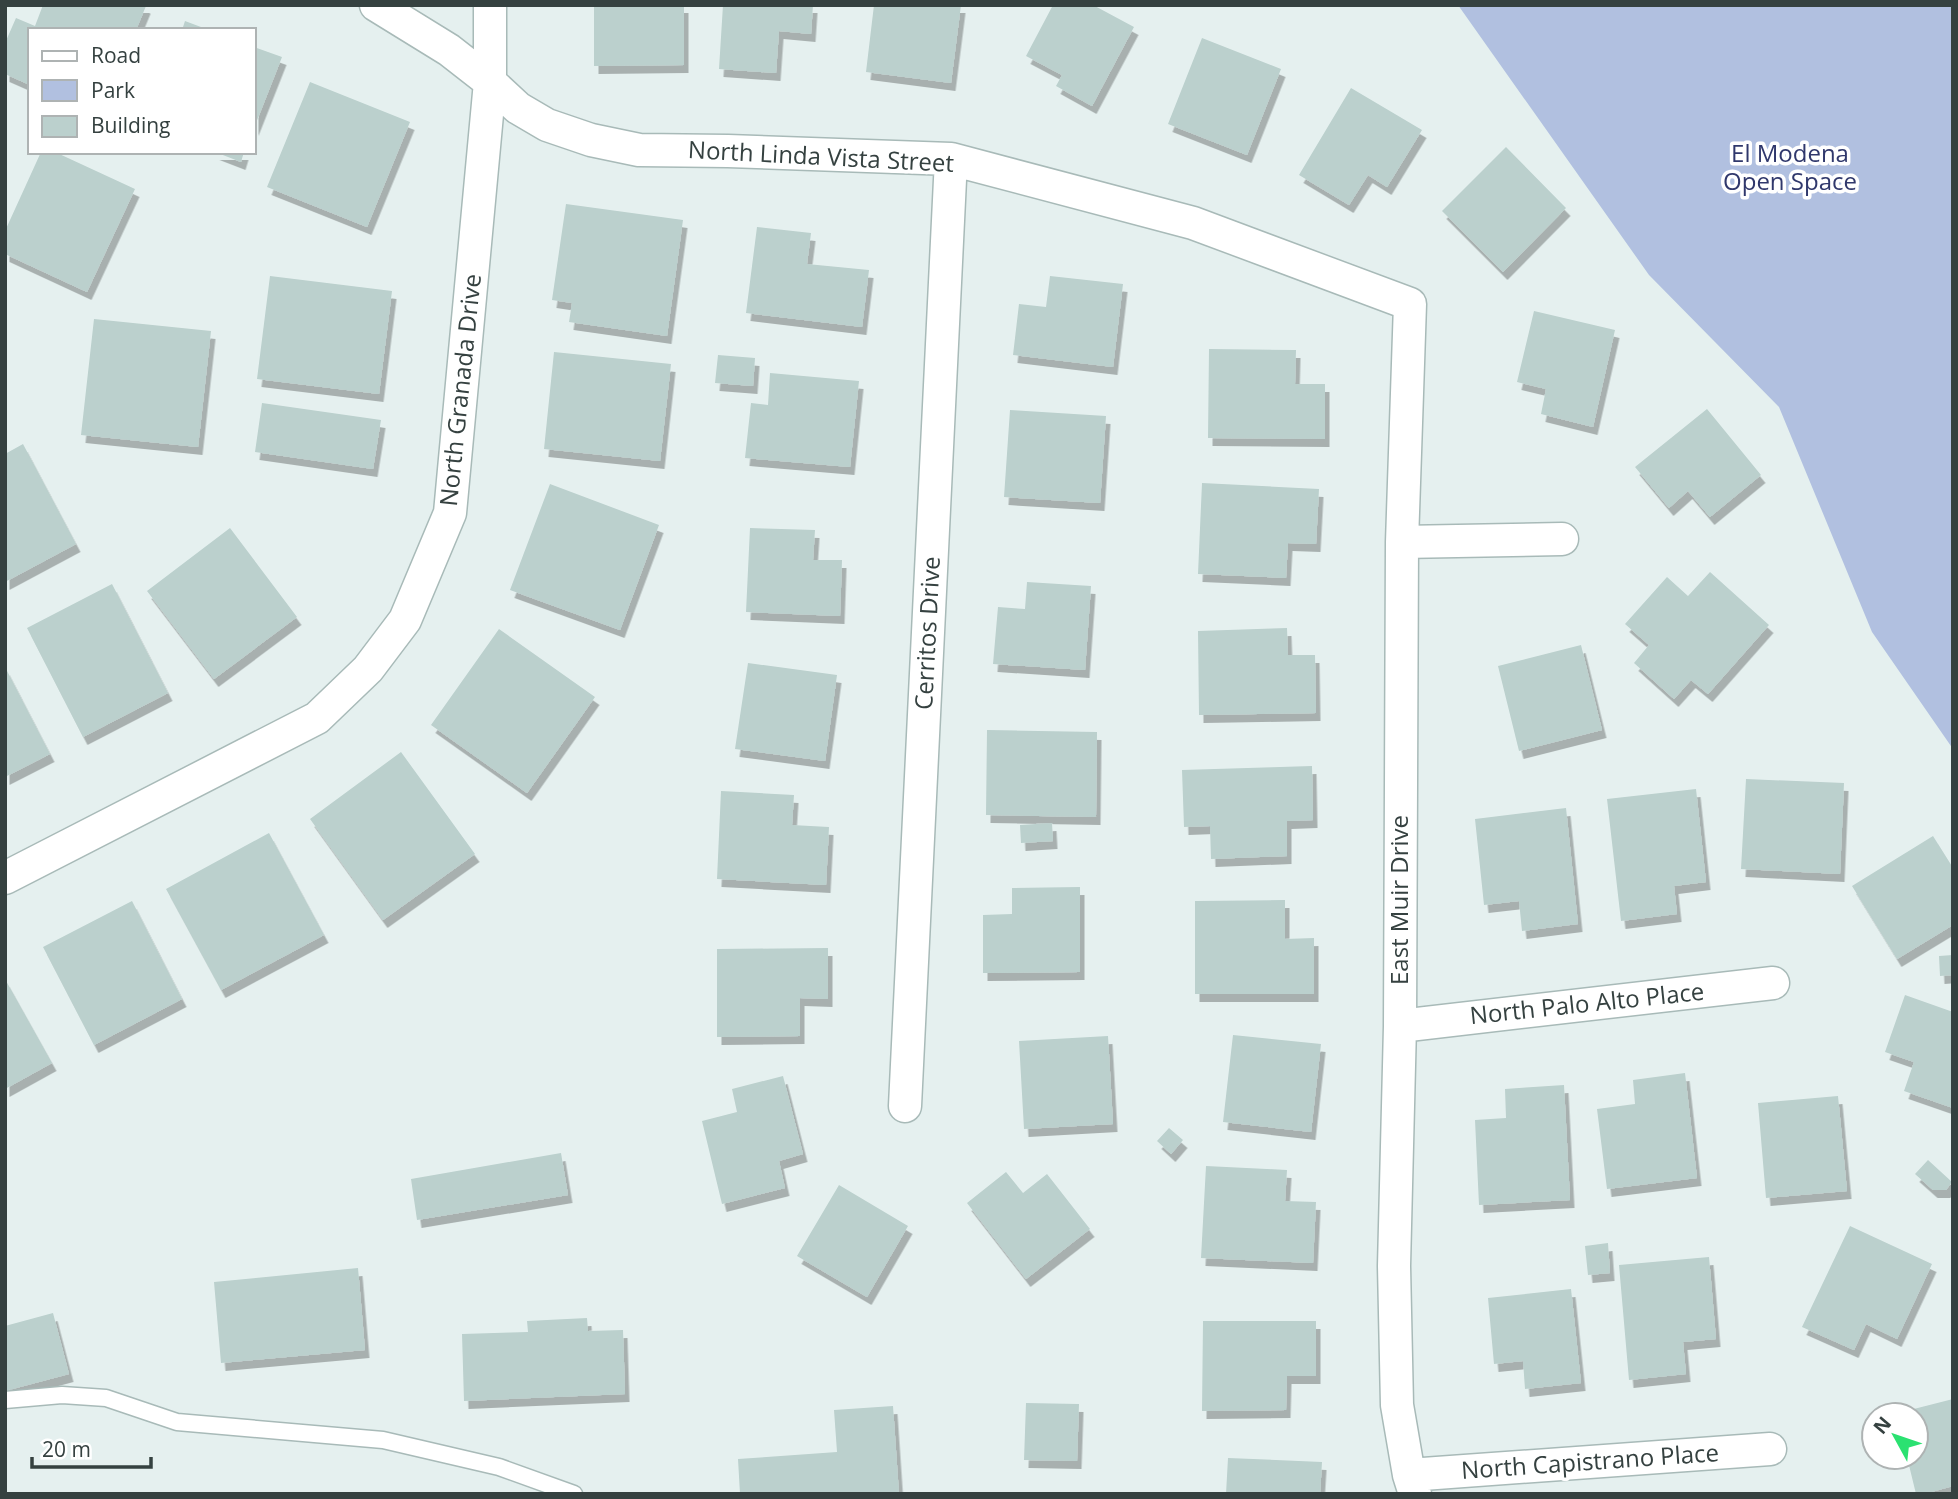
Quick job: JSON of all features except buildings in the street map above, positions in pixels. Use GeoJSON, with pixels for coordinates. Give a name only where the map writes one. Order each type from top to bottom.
{"type":"FeatureCollection","features":[{"type":"Feature","properties":{"kind":"street","name":"North Linda Vista Street"},"geometry":{"type":"LineString","coordinates":[[376,5],[449,50],[518,108],[547,125],[591,140],[639,150],[951,159],[1193,223],[1410,304]]}},
{"type":"Feature","properties":{"kind":"street","name":"North Granada Drive"},"geometry":{"type":"LineString","coordinates":[[5,878],[317,718],[368,669],[405,620],[450,513],[490,82],[490,5]]}},
{"type":"Feature","properties":{"kind":"street","name":"Cerritos Drive"},"geometry":{"type":"LineString","coordinates":[[905,1106],[951,159]]}},
{"type":"Feature","properties":{"kind":"street","name":"East Muir Drive"},"geometry":{"type":"LineString","coordinates":[[1410,304],[1402,542],[1400,1026],[1394,1266],[1397,1405],[1412,1484]]}},
{"type":"Feature","properties":{"kind":"street"},"geometry":{"type":"LineString","coordinates":[[1402,542],[1562,539]]}},
{"type":"Feature","properties":{"kind":"street","name":"North Palo Alto Place"},"geometry":{"type":"LineString","coordinates":[[1400,1026],[1773,983]]}},
{"type":"Feature","properties":{"kind":"street","name":"North Capistrano Place"},"geometry":{"type":"LineString","coordinates":[[1412,1484],[1770,1449]]}},
{"type":"Feature","properties":{"kind":"lane"},"geometry":{"type":"LineString","coordinates":[[5,1399],[62,1395],[106,1398],[177,1422],[383,1440],[499,1467],[574,1494]]}},
{"type":"Feature","properties":{"kind":"green space","name":"El Modena Open Space"},"geometry":{"type":"Polygon","coordinates":[[[1458,5],[1953,5],[1953,749],[1872,632],[1779,407],[1649,275],[1458,5]]]}}]}
